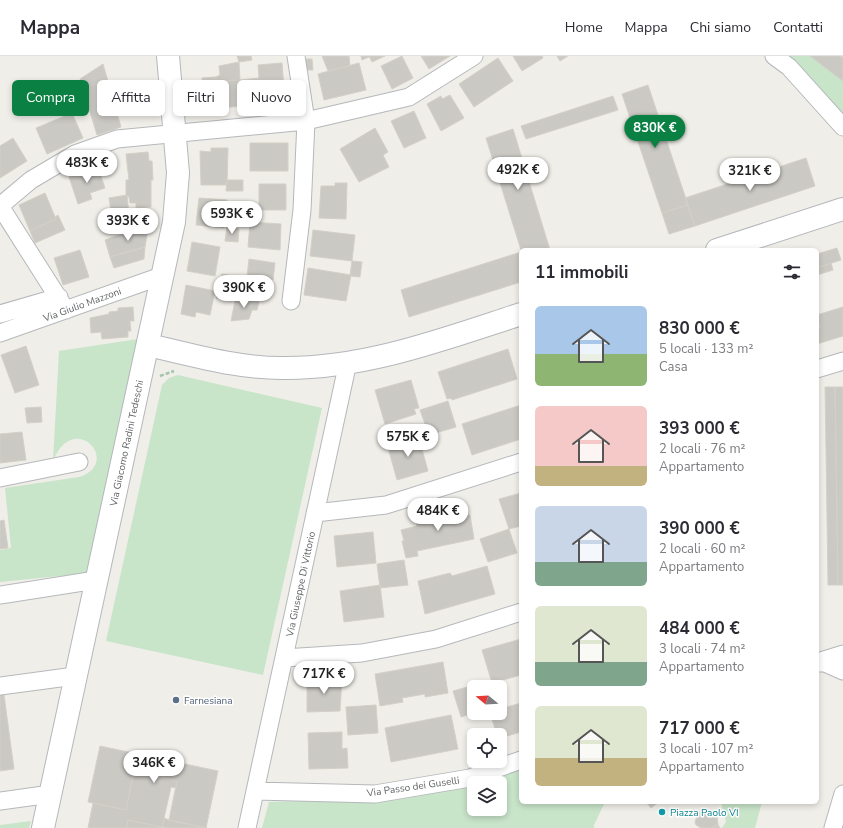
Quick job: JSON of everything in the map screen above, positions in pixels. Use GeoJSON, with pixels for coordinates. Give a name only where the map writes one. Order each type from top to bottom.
{"type":"FeatureCollection","features":[{"type":"Feature","properties":{"kind":"main road","name":"Via Giacomo Radini Tedeschi"},"geometry":{"type":"LineString","coordinates":[[43,828],[96,580],[164,275],[174,222],[177,195],[176,132],[168,56]]}},
{"type":"Feature","properties":{"kind":"main road"},"geometry":{"type":"LineString","coordinates":[[722,248],[843,209]]}},
{"type":"Feature","properties":{"kind":"main road"},"geometry":{"type":"LineString","coordinates":[[148,346],[217,361],[277,368],[325,367],[404,352],[519,315]]}},
{"type":"Feature","properties":{"kind":"street"},"geometry":{"type":"LineString","coordinates":[[291,301],[302,210],[306,121],[296,56]]}},
{"type":"Feature","properties":{"kind":"street"},"geometry":{"type":"LineString","coordinates":[[0,314],[63,304],[0,206],[31,180],[75,154],[117,139],[176,132],[306,121],[409,97],[474,56]]}},
{"type":"Feature","properties":{"kind":"street"},"geometry":{"type":"LineString","coordinates":[[774,56],[789,67],[843,127]]}},
{"type":"Feature","properties":{"kind":"street","name":"Via Giulio Mazzoni"},"geometry":{"type":"LineString","coordinates":[[0,333],[63,304],[164,275]]}},
{"type":"Feature","properties":{"kind":"street"},"geometry":{"type":"LineString","coordinates":[[819,368],[843,361]]}},
{"type":"Feature","properties":{"kind":"street","name":"Via Giuseppe Di Vittorio"},"geometry":{"type":"LineString","coordinates":[[247,828],[348,362]]}},
{"type":"Feature","properties":{"kind":"street"},"geometry":{"type":"LineString","coordinates":[[0,478],[79,462]]}},
{"type":"Feature","properties":{"kind":"street"},"geometry":{"type":"LineString","coordinates":[[315,513],[386,505],[519,463]]}},
{"type":"Feature","properties":{"kind":"street"},"geometry":{"type":"LineString","coordinates":[[0,594],[96,580]]}},
{"type":"Feature","properties":{"kind":"street"},"geometry":{"type":"LineString","coordinates":[[284,658],[362,653],[436,639],[519,613]]}},
{"type":"Feature","properties":{"kind":"street"},"geometry":{"type":"LineString","coordinates":[[819,661],[843,654]]}},
{"type":"Feature","properties":{"kind":"street"},"geometry":{"type":"LineString","coordinates":[[819,662],[825,663],[843,671]]}},
{"type":"Feature","properties":{"kind":"street"},"geometry":{"type":"LineString","coordinates":[[0,686],[76,676]]}},
{"type":"Feature","properties":{"kind":"street","name":"Via Passo dei Guselli"},"geometry":{"type":"LineString","coordinates":[[255,792],[375,794],[470,778],[519,761]]}},
{"type":"Feature","properties":{"kind":"street"},"geometry":{"type":"LineString","coordinates":[[0,801],[50,794]]}},
{"type":"Feature","properties":{"kind":"street"},"geometry":{"type":"LineString","coordinates":[[833,828],[843,794]]}},
{"type":"Feature","properties":{"kind":"green space"},"geometry":{"type":"Polygon","coordinates":[[[772,56],[843,56],[843,113],[772,56]]]}},
{"type":"Feature","properties":{"kind":"green space"},"geometry":{"type":"Polygon","coordinates":[[[138,339],[89,573],[0,582],[0,550],[11,548],[5,488],[79,477],[91,470],[96,461],[96,452],[90,444],[82,440],[72,440],[62,446],[53,461],[59,351],[138,339]]]}},
{"type":"Feature","properties":{"kind":"green space"},"geometry":{"type":"Polygon","coordinates":[[[178,375],[322,408],[263,675],[106,641],[162,385],[169,378],[178,375]]]}},
{"type":"Feature","properties":{"kind":"green space"},"geometry":{"type":"Polygon","coordinates":[[[519,770],[519,804],[604,804],[594,828],[262,828],[269,802],[374,799],[467,784],[467,816],[507,816],[507,776],[495,776],[519,770]]]}},
{"type":"Feature","properties":{"kind":"green space"},"geometry":{"type":"Polygon","coordinates":[[[722,804],[761,804],[755,828],[722,828],[726,822],[722,804]]]}},
{"type":"Feature","properties":{"kind":"green space"},"geometry":{"type":"Polygon","coordinates":[[[31,821],[29,828],[0,828],[0,825],[31,821]]]}},
{"type":"Feature","properties":{"kind":"building"},"geometry":{"type":"Polygon","coordinates":[[[237,56],[251,56],[252,60],[239,62],[237,56]]]}},
{"type":"Feature","properties":{"kind":"building"},"geometry":{"type":"Polygon","coordinates":[[[322,56],[349,56],[350,66],[328,71],[322,56]]]}},
{"type":"Feature","properties":{"kind":"building"},"geometry":{"type":"Polygon","coordinates":[[[361,56],[369,56],[369,57],[362,60],[361,56]]]}},
{"type":"Feature","properties":{"kind":"building"},"geometry":{"type":"Polygon","coordinates":[[[369,56],[385,56],[372,62],[369,56]]]}},
{"type":"Feature","properties":{"kind":"building"},"geometry":{"type":"Polygon","coordinates":[[[402,56],[413,78],[392,89],[381,66],[402,56]]]}},
{"type":"Feature","properties":{"kind":"building"},"geometry":{"type":"Polygon","coordinates":[[[421,56],[450,56],[429,69],[421,56]]]}},
{"type":"Feature","properties":{"kind":"building"},"geometry":{"type":"Polygon","coordinates":[[[513,56],[542,56],[543,58],[522,71],[513,56]]]}},
{"type":"Feature","properties":{"kind":"building"},"geometry":{"type":"Polygon","coordinates":[[[557,56],[568,56],[560,61],[557,56]]]}},
{"type":"Feature","properties":{"kind":"building"},"geometry":{"type":"Polygon","coordinates":[[[810,56],[840,56],[843,58],[843,81],[810,56]]]}},
{"type":"Feature","properties":{"kind":"building"},"geometry":{"type":"Polygon","coordinates":[[[498,58],[513,81],[474,107],[459,84],[498,58]]]}},
{"type":"Feature","properties":{"kind":"building"},"geometry":{"type":"Polygon","coordinates":[[[305,59],[312,59],[313,70],[306,70],[305,59]]]}},
{"type":"Feature","properties":{"kind":"building"},"geometry":{"type":"Polygon","coordinates":[[[239,62],[240,80],[216,80],[216,77],[220,75],[219,66],[239,62]]]}},
{"type":"Feature","properties":{"kind":"building"},"geometry":{"type":"Polygon","coordinates":[[[282,63],[283,80],[240,80],[259,78],[258,65],[282,63]]]}},
{"type":"Feature","properties":{"kind":"building"},"geometry":{"type":"Polygon","coordinates":[[[359,63],[366,90],[324,100],[318,74],[359,63]]]}},
{"type":"Feature","properties":{"kind":"building"},"geometry":{"type":"Polygon","coordinates":[[[103,64],[108,80],[97,80],[97,116],[118,116],[121,127],[97,135],[89,109],[89,80],[80,79],[103,64]]]}},
{"type":"Feature","properties":{"kind":"building"},"geometry":{"type":"Polygon","coordinates":[[[216,77],[216,80],[202,80],[202,78],[216,77]]]}},
{"type":"Feature","properties":{"kind":"building"},"geometry":{"type":"Polygon","coordinates":[[[237,80],[237,106],[229,107],[229,81],[237,80]]]}},
{"type":"Feature","properties":{"kind":"building"},"geometry":{"type":"Polygon","coordinates":[[[648,85],[688,205],[662,213],[622,94],[648,85]]]}},
{"type":"Feature","properties":{"kind":"building"},"geometry":{"type":"Polygon","coordinates":[[[450,95],[464,118],[441,131],[427,104],[441,96],[442,99],[450,95]]]}},
{"type":"Feature","properties":{"kind":"building"},"geometry":{"type":"Polygon","coordinates":[[[613,96],[618,110],[526,139],[521,126],[613,96]]]}},
{"type":"Feature","properties":{"kind":"building"},"geometry":{"type":"Polygon","coordinates":[[[414,111],[426,138],[404,148],[391,121],[414,111]]]}},
{"type":"Feature","properties":{"kind":"building"},"geometry":{"type":"Polygon","coordinates":[[[65,116],[73,116],[83,138],[47,154],[36,128],[65,116]]]}},
{"type":"Feature","properties":{"kind":"building"},"geometry":{"type":"Polygon","coordinates":[[[375,128],[388,152],[383,155],[389,167],[359,182],[340,149],[375,128]]]}},
{"type":"Feature","properties":{"kind":"building"},"geometry":{"type":"Polygon","coordinates":[[[513,129],[549,248],[520,248],[486,138],[513,129]]]}},
{"type":"Feature","properties":{"kind":"building"},"geometry":{"type":"Polygon","coordinates":[[[13,138],[27,161],[0,178],[0,146],[13,138]]]}},
{"type":"Feature","properties":{"kind":"building"},"geometry":{"type":"Polygon","coordinates":[[[250,143],[288,143],[288,171],[250,171],[250,143]]]}},
{"type":"Feature","properties":{"kind":"building"},"geometry":{"type":"Polygon","coordinates":[[[211,148],[228,148],[227,185],[201,185],[200,151],[211,152],[211,148]]]}},
{"type":"Feature","properties":{"kind":"building"},"geometry":{"type":"Polygon","coordinates":[[[148,152],[149,161],[152,161],[153,180],[151,180],[151,207],[136,208],[136,203],[130,203],[129,197],[126,195],[126,180],[129,180],[126,154],[148,152]]]}},
{"type":"Feature","properties":{"kind":"building"},"geometry":{"type":"Polygon","coordinates":[[[806,158],[815,186],[695,226],[685,198],[806,158]]]}},
{"type":"Feature","properties":{"kind":"building"},"geometry":{"type":"Polygon","coordinates":[[[97,165],[105,188],[90,193],[92,199],[78,204],[69,177],[79,174],[78,171],[97,165]]]}},
{"type":"Feature","properties":{"kind":"building"},"geometry":{"type":"Polygon","coordinates":[[[227,180],[243,180],[243,191],[226,191],[227,180]]]}},
{"type":"Feature","properties":{"kind":"building"},"geometry":{"type":"Polygon","coordinates":[[[335,183],[347,183],[346,219],[319,218],[321,186],[335,186],[335,183]]]}},
{"type":"Feature","properties":{"kind":"building"},"geometry":{"type":"Polygon","coordinates":[[[259,184],[286,184],[286,210],[259,210],[259,184]]]}},
{"type":"Feature","properties":{"kind":"building"},"geometry":{"type":"Polygon","coordinates":[[[45,193],[56,219],[30,231],[19,205],[45,193]]]}},
{"type":"Feature","properties":{"kind":"building"},"geometry":{"type":"Polygon","coordinates":[[[127,195],[129,215],[112,217],[109,198],[127,195]]]}},
{"type":"Feature","properties":{"kind":"building"},"geometry":{"type":"Polygon","coordinates":[[[199,198],[227,200],[224,228],[196,225],[199,198]]]}},
{"type":"Feature","properties":{"kind":"building"},"geometry":{"type":"Polygon","coordinates":[[[688,205],[695,226],[669,234],[662,213],[688,205]]]}},
{"type":"Feature","properties":{"kind":"building"},"geometry":{"type":"Polygon","coordinates":[[[58,215],[65,230],[35,243],[30,231],[56,219],[55,217],[58,215]]]}},
{"type":"Feature","properties":{"kind":"building"},"geometry":{"type":"Polygon","coordinates":[[[250,222],[281,224],[280,250],[248,247],[250,222]]]}},
{"type":"Feature","properties":{"kind":"building"},"geometry":{"type":"Polygon","coordinates":[[[146,225],[148,229],[145,247],[110,257],[105,240],[146,225]]]}},
{"type":"Feature","properties":{"kind":"building"},"geometry":{"type":"Polygon","coordinates":[[[227,227],[239,229],[238,242],[225,241],[227,227]]]}},
{"type":"Feature","properties":{"kind":"building"},"geometry":{"type":"Polygon","coordinates":[[[313,230],[355,235],[352,261],[310,256],[313,230]]]}},
{"type":"Feature","properties":{"kind":"building"},"geometry":{"type":"Polygon","coordinates":[[[192,242],[220,247],[215,276],[187,271],[192,242]]]}},
{"type":"Feature","properties":{"kind":"building"},"geometry":{"type":"Polygon","coordinates":[[[145,247],[144,259],[114,268],[110,257],[145,247]]]}},
{"type":"Feature","properties":{"kind":"building"},"geometry":{"type":"Polygon","coordinates":[[[837,248],[841,260],[819,267],[819,253],[837,248]]]}},
{"type":"Feature","properties":{"kind":"building"},"geometry":{"type":"Polygon","coordinates":[[[80,250],[89,277],[63,285],[54,258],[80,250]]]}},
{"type":"Feature","properties":{"kind":"building"},"geometry":{"type":"Polygon","coordinates":[[[519,253],[519,283],[409,317],[401,290],[519,253]]]}},
{"type":"Feature","properties":{"kind":"building"},"geometry":{"type":"Polygon","coordinates":[[[249,259],[275,263],[273,280],[259,278],[258,287],[246,286],[249,259]]]}},
{"type":"Feature","properties":{"kind":"building"},"geometry":{"type":"Polygon","coordinates":[[[352,261],[362,262],[360,277],[350,276],[352,261]]]}},
{"type":"Feature","properties":{"kind":"building"},"geometry":{"type":"Polygon","coordinates":[[[831,263],[833,270],[819,274],[819,267],[831,263]]]}},
{"type":"Feature","properties":{"kind":"building"},"geometry":{"type":"Polygon","coordinates":[[[308,268],[351,275],[346,301],[304,295],[308,268]]]}},
{"type":"Feature","properties":{"kind":"building"},"geometry":{"type":"Polygon","coordinates":[[[222,274],[234,276],[228,300],[216,298],[222,274]]]}},
{"type":"Feature","properties":{"kind":"building"},"geometry":{"type":"Polygon","coordinates":[[[186,285],[215,291],[210,315],[196,312],[195,317],[181,314],[186,285]]]}},
{"type":"Feature","properties":{"kind":"building"},"geometry":{"type":"Polygon","coordinates":[[[236,296],[259,302],[257,310],[252,310],[249,319],[231,321],[236,296]]]}},
{"type":"Feature","properties":{"kind":"building"},"geometry":{"type":"Polygon","coordinates":[[[133,307],[134,321],[130,321],[131,331],[128,331],[128,337],[102,339],[101,332],[91,333],[90,318],[109,314],[109,312],[118,311],[118,308],[133,307]]]}},
{"type":"Feature","properties":{"kind":"building"},"geometry":{"type":"Polygon","coordinates":[[[843,307],[843,336],[819,343],[819,314],[843,307]]]}},
{"type":"Feature","properties":{"kind":"building"},"geometry":{"type":"Polygon","coordinates":[[[26,346],[39,385],[15,393],[1,355],[26,346]]]}},
{"type":"Feature","properties":{"kind":"building"},"geometry":{"type":"Polygon","coordinates":[[[508,349],[517,379],[452,400],[451,398],[447,399],[438,372],[508,349]]]}},
{"type":"Feature","properties":{"kind":"building"},"geometry":{"type":"Polygon","coordinates":[[[411,380],[419,408],[414,409],[416,414],[385,424],[375,390],[411,380]]]}},
{"type":"Feature","properties":{"kind":"building"},"geometry":{"type":"Polygon","coordinates":[[[825,387],[835,387],[838,585],[828,585],[825,387]]]}},
{"type":"Feature","properties":{"kind":"building"},"geometry":{"type":"Polygon","coordinates":[[[835,387],[843,387],[843,585],[838,585],[835,387]]]}},
{"type":"Feature","properties":{"kind":"building"},"geometry":{"type":"Polygon","coordinates":[[[448,401],[456,427],[429,435],[420,410],[448,401]]]}},
{"type":"Feature","properties":{"kind":"building"},"geometry":{"type":"Polygon","coordinates":[[[519,406],[519,440],[472,455],[462,424],[519,406]]]}},
{"type":"Feature","properties":{"kind":"building"},"geometry":{"type":"Polygon","coordinates":[[[41,407],[42,422],[27,423],[25,408],[41,407]]]}},
{"type":"Feature","properties":{"kind":"building"},"geometry":{"type":"Polygon","coordinates":[[[22,432],[26,460],[0,463],[0,434],[22,432]]]}},
{"type":"Feature","properties":{"kind":"building"},"geometry":{"type":"Polygon","coordinates":[[[418,435],[428,471],[397,480],[387,444],[418,435]]]}},
{"type":"Feature","properties":{"kind":"building"},"geometry":{"type":"Polygon","coordinates":[[[519,494],[519,526],[509,529],[499,499],[519,494]]]}},
{"type":"Feature","properties":{"kind":"building"},"geometry":{"type":"Polygon","coordinates":[[[463,507],[465,516],[470,515],[474,539],[417,551],[418,556],[406,558],[401,530],[417,526],[416,522],[444,516],[443,512],[463,507]]]}},
{"type":"Feature","properties":{"kind":"building"},"geometry":{"type":"Polygon","coordinates":[[[4,520],[8,548],[0,549],[0,521],[4,520]]]}},
{"type":"Feature","properties":{"kind":"building"},"geometry":{"type":"Polygon","coordinates":[[[509,529],[517,553],[488,562],[480,539],[509,529]]]}},
{"type":"Feature","properties":{"kind":"building"},"geometry":{"type":"Polygon","coordinates":[[[373,532],[376,563],[337,567],[334,536],[373,532]]]}},
{"type":"Feature","properties":{"kind":"building"},"geometry":{"type":"Polygon","coordinates":[[[404,560],[408,585],[380,588],[377,564],[404,560]]]}},
{"type":"Feature","properties":{"kind":"building"},"geometry":{"type":"Polygon","coordinates":[[[487,566],[495,594],[425,614],[418,581],[450,573],[452,576],[487,566]]]}},
{"type":"Feature","properties":{"kind":"building"},"geometry":{"type":"Polygon","coordinates":[[[380,585],[384,617],[344,622],[340,591],[380,585]]]}},
{"type":"Feature","properties":{"kind":"building"},"geometry":{"type":"Polygon","coordinates":[[[519,640],[519,676],[503,680],[491,680],[482,650],[519,640]]]}},
{"type":"Feature","properties":{"kind":"building"},"geometry":{"type":"Polygon","coordinates":[[[443,662],[448,693],[425,697],[425,694],[402,698],[403,702],[380,706],[375,674],[443,662]]]}},
{"type":"Feature","properties":{"kind":"building"},"geometry":{"type":"Polygon","coordinates":[[[307,678],[342,678],[340,711],[307,712],[307,678]]]}},
{"type":"Feature","properties":{"kind":"building"},"geometry":{"type":"Polygon","coordinates":[[[467,687],[467,715],[461,717],[453,691],[467,687]]]}},
{"type":"Feature","properties":{"kind":"building"},"geometry":{"type":"Polygon","coordinates":[[[0,695],[4,695],[14,769],[0,771],[0,695]]]}},
{"type":"Feature","properties":{"kind":"building"},"geometry":{"type":"Polygon","coordinates":[[[519,704],[519,733],[507,736],[507,728],[495,728],[492,720],[507,720],[507,707],[519,704]]]}},
{"type":"Feature","properties":{"kind":"building"},"geometry":{"type":"Polygon","coordinates":[[[376,705],[378,733],[348,735],[346,707],[376,705]]]}},
{"type":"Feature","properties":{"kind":"building"},"geometry":{"type":"Polygon","coordinates":[[[451,715],[458,749],[391,762],[385,728],[451,715]]]}},
{"type":"Feature","properties":{"kind":"building"},"geometry":{"type":"Polygon","coordinates":[[[342,732],[342,749],[347,748],[348,768],[309,769],[308,733],[342,732]]]}},
{"type":"Feature","properties":{"kind":"building"},"geometry":{"type":"Polygon","coordinates":[[[100,746],[218,771],[206,828],[169,820],[177,781],[134,771],[126,810],[88,802],[100,746]]]}},
{"type":"Feature","properties":{"kind":"building"},"geometry":{"type":"Polygon","coordinates":[[[134,771],[177,781],[176,788],[171,787],[162,827],[128,820],[126,828],[88,828],[93,803],[126,810],[134,771]]]}},
{"type":"Feature","properties":{"kind":"building"},"geometry":{"type":"Polygon","coordinates":[[[648,804],[656,804],[651,808],[648,804]]]}},
{"type":"Feature","properties":{"kind":"building"},"geometry":{"type":"Polygon","coordinates":[[[704,810],[711,813],[714,812],[717,817],[718,825],[712,828],[701,828],[696,825],[695,822],[698,813],[704,810]]]}},
{"type":"Feature","properties":{"kind":"building"},"geometry":{"type":"Polygon","coordinates":[[[164,818],[207,828],[166,828],[162,827],[164,818]]]}},
{"type":"Feature","properties":{"kind":"building"},"geometry":{"type":"Polygon","coordinates":[[[128,820],[162,827],[162,828],[126,828],[128,820]]]}},
{"type":"Feature","properties":{"kind":"building"},"geometry":{"type":"Polygon","coordinates":[[[715,825],[718,825],[720,828],[712,828],[715,825]]]}},
{"type":"Feature","properties":{"kind":"place","name":"Farnesiana"},"geometry":{"type":"Point","coordinates":[176,700]}},
{"type":"Feature","properties":{"kind":"place","name":"Piazza Paolo VI"},"geometry":{"type":"Point","coordinates":[662,812]}}]}
